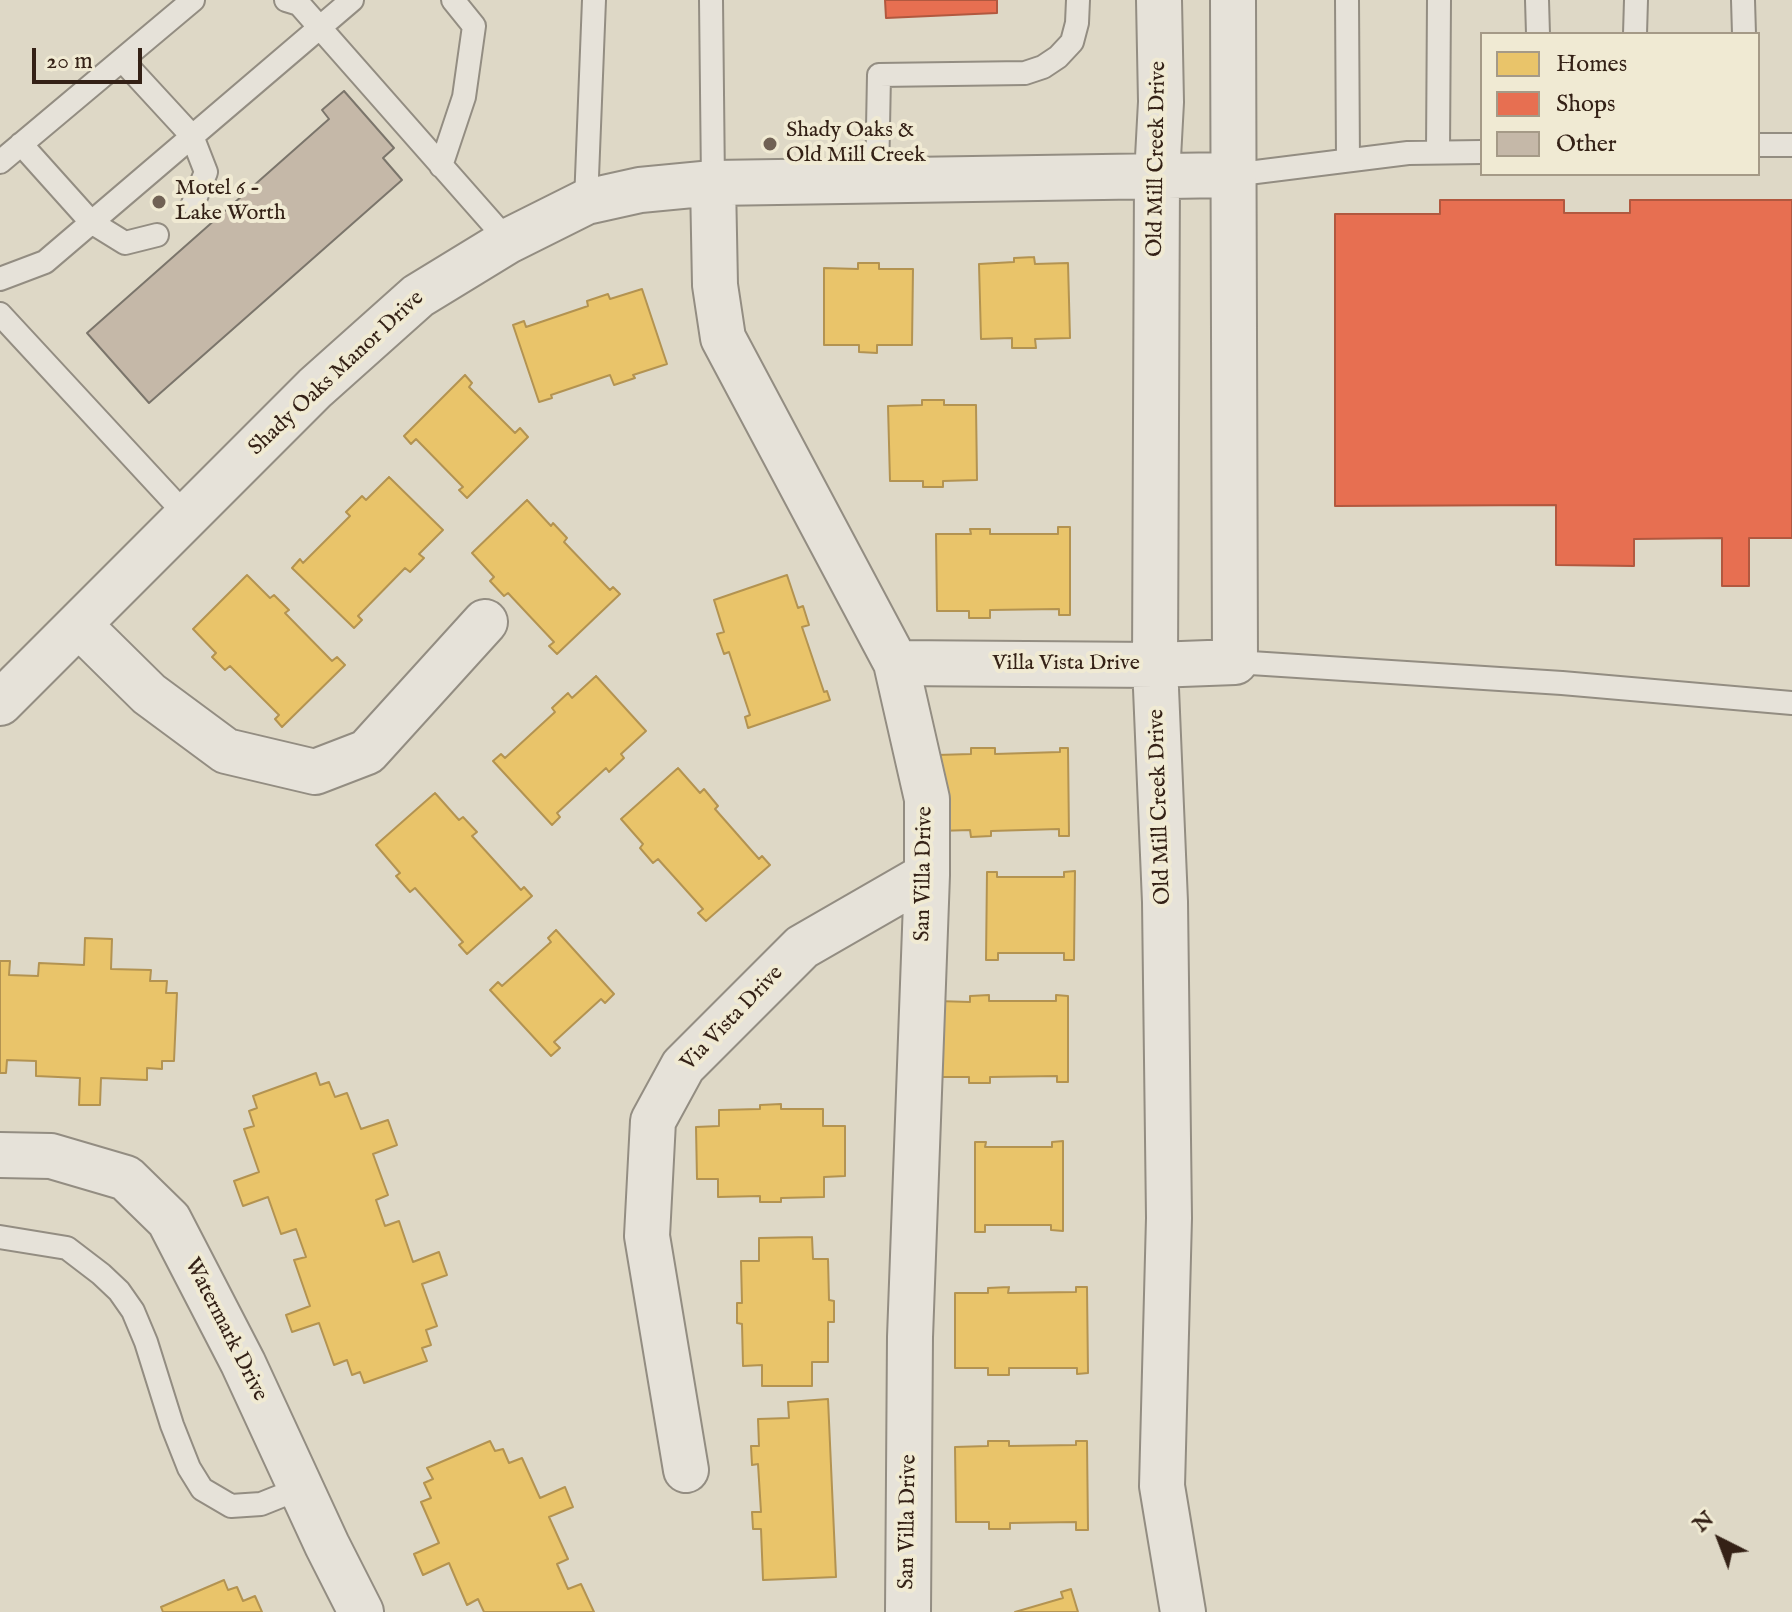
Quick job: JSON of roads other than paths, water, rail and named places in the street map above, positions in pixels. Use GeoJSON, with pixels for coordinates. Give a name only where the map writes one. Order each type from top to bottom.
{"type":"FeatureCollection","features":[{"type":"Feature","properties":{"kind":"street","name":"Old Mill Creek Drive"},"geometry":{"type":"LineString","coordinates":[[1159,0],[1161,102],[1157,176],[1155,665],[1165,902],[1169,1218],[1162,1486],[1183,1612]]}},
{"type":"Feature","properties":{"kind":"street"},"geometry":{"type":"LineString","coordinates":[[1233,0],[1235,662]]}},
{"type":"Feature","properties":{"kind":"street","name":"Shady Oaks Manor Drive"},"geometry":{"type":"LineString","coordinates":[[0,703],[315,388],[418,296],[508,241],[586,202],[640,190],[713,183],[1232,175]]}},
{"type":"Feature","properties":{"kind":"street","name":"San Villa Drive"},"geometry":{"type":"LineString","coordinates":[[713,183],[715,285],[723,338],[896,663],[927,799],[927,875],[910,1337],[908,1612]]}},
{"type":"Feature","properties":{"kind":"street"},"geometry":{"type":"LineString","coordinates":[[79,625],[149,694],[226,751],[315,772],[367,752],[485,622]]}},
{"type":"Feature","properties":{"kind":"street","name":"Villa Vista Drive"},"geometry":{"type":"LineString","coordinates":[[896,663],[1155,665],[1235,662]]}},
{"type":"Feature","properties":{"kind":"street","name":"Via Vista Drive"},"geometry":{"type":"LineString","coordinates":[[686,1470],[647,1236],[653,1121],[683,1066],[802,947],[927,875]]}},
{"type":"Feature","properties":{"kind":"street","name":"Watermark Drive"},"geometry":{"type":"LineString","coordinates":[[0,1155],[51,1156],[126,1178],[169,1220],[243,1363],[361,1612]]}},
{"type":"Feature","properties":{"kind":"lane"},"geometry":{"type":"LineString","coordinates":[[0,162],[193,0]]}},
{"type":"Feature","properties":{"kind":"lane"},"geometry":{"type":"LineString","coordinates":[[286,0],[299,4],[508,241]]}},
{"type":"Feature","properties":{"kind":"lane"},"geometry":{"type":"LineString","coordinates":[[0,279],[45,262],[352,0]]}},
{"type":"Feature","properties":{"kind":"lane"},"geometry":{"type":"LineString","coordinates":[[441,166],[464,97],[474,26],[453,0]]}},
{"type":"Feature","properties":{"kind":"lane"},"geometry":{"type":"LineString","coordinates":[[586,202],[594,0]]}},
{"type":"Feature","properties":{"kind":"lane"},"geometry":{"type":"LineString","coordinates":[[711,0],[713,183]]}},
{"type":"Feature","properties":{"kind":"lane"},"geometry":{"type":"LineString","coordinates":[[877,180],[879,75],[1025,73],[1043,67],[1072,42],[1078,0]]}},
{"type":"Feature","properties":{"kind":"lane"},"geometry":{"type":"LineString","coordinates":[[1347,0],[1348,160]]}},
{"type":"Feature","properties":{"kind":"lane"},"geometry":{"type":"LineString","coordinates":[[1438,152],[1439,0]]}},
{"type":"Feature","properties":{"kind":"lane"},"geometry":{"type":"LineString","coordinates":[[1537,0],[1538,32]]}},
{"type":"Feature","properties":{"kind":"lane"},"geometry":{"type":"LineString","coordinates":[[1635,32],[1636,0]]}},
{"type":"Feature","properties":{"kind":"lane"},"geometry":{"type":"LineString","coordinates":[[1743,0],[1744,32]]}},
{"type":"Feature","properties":{"kind":"lane"},"geometry":{"type":"LineString","coordinates":[[122,60],[192,136],[206,172],[193,204]]}},
{"type":"Feature","properties":{"kind":"lane"},"geometry":{"type":"LineString","coordinates":[[21,144],[91,222],[125,243],[157,235]]}},
{"type":"Feature","properties":{"kind":"lane"},"geometry":{"type":"LineString","coordinates":[[1760,145],[1792,145]]}},
{"type":"Feature","properties":{"kind":"lane"},"geometry":{"type":"LineString","coordinates":[[1232,175],[1408,153],[1480,152]]}},
{"type":"Feature","properties":{"kind":"lane"},"geometry":{"type":"LineString","coordinates":[[0,314],[187,516]]}},
{"type":"Feature","properties":{"kind":"lane"},"geometry":{"type":"LineString","coordinates":[[1235,662],[1562,683],[1792,703]]}},
{"type":"Feature","properties":{"kind":"lane"},"geometry":{"type":"LineString","coordinates":[[0,1237],[67,1248],[119,1291],[133,1311],[146,1342],[172,1425],[189,1468],[202,1489],[231,1506],[261,1504],[301,1488]]}},
{"type":"Feature","properties":{"kind":"place","name":"Shady Oaks & Old Mill Creek"},"geometry":{"type":"Point","coordinates":[770,144]}},
{"type":"Feature","properties":{"kind":"place","name":"Motel 6 - Lake Worth"},"geometry":{"type":"Point","coordinates":[159,202]}}]}
